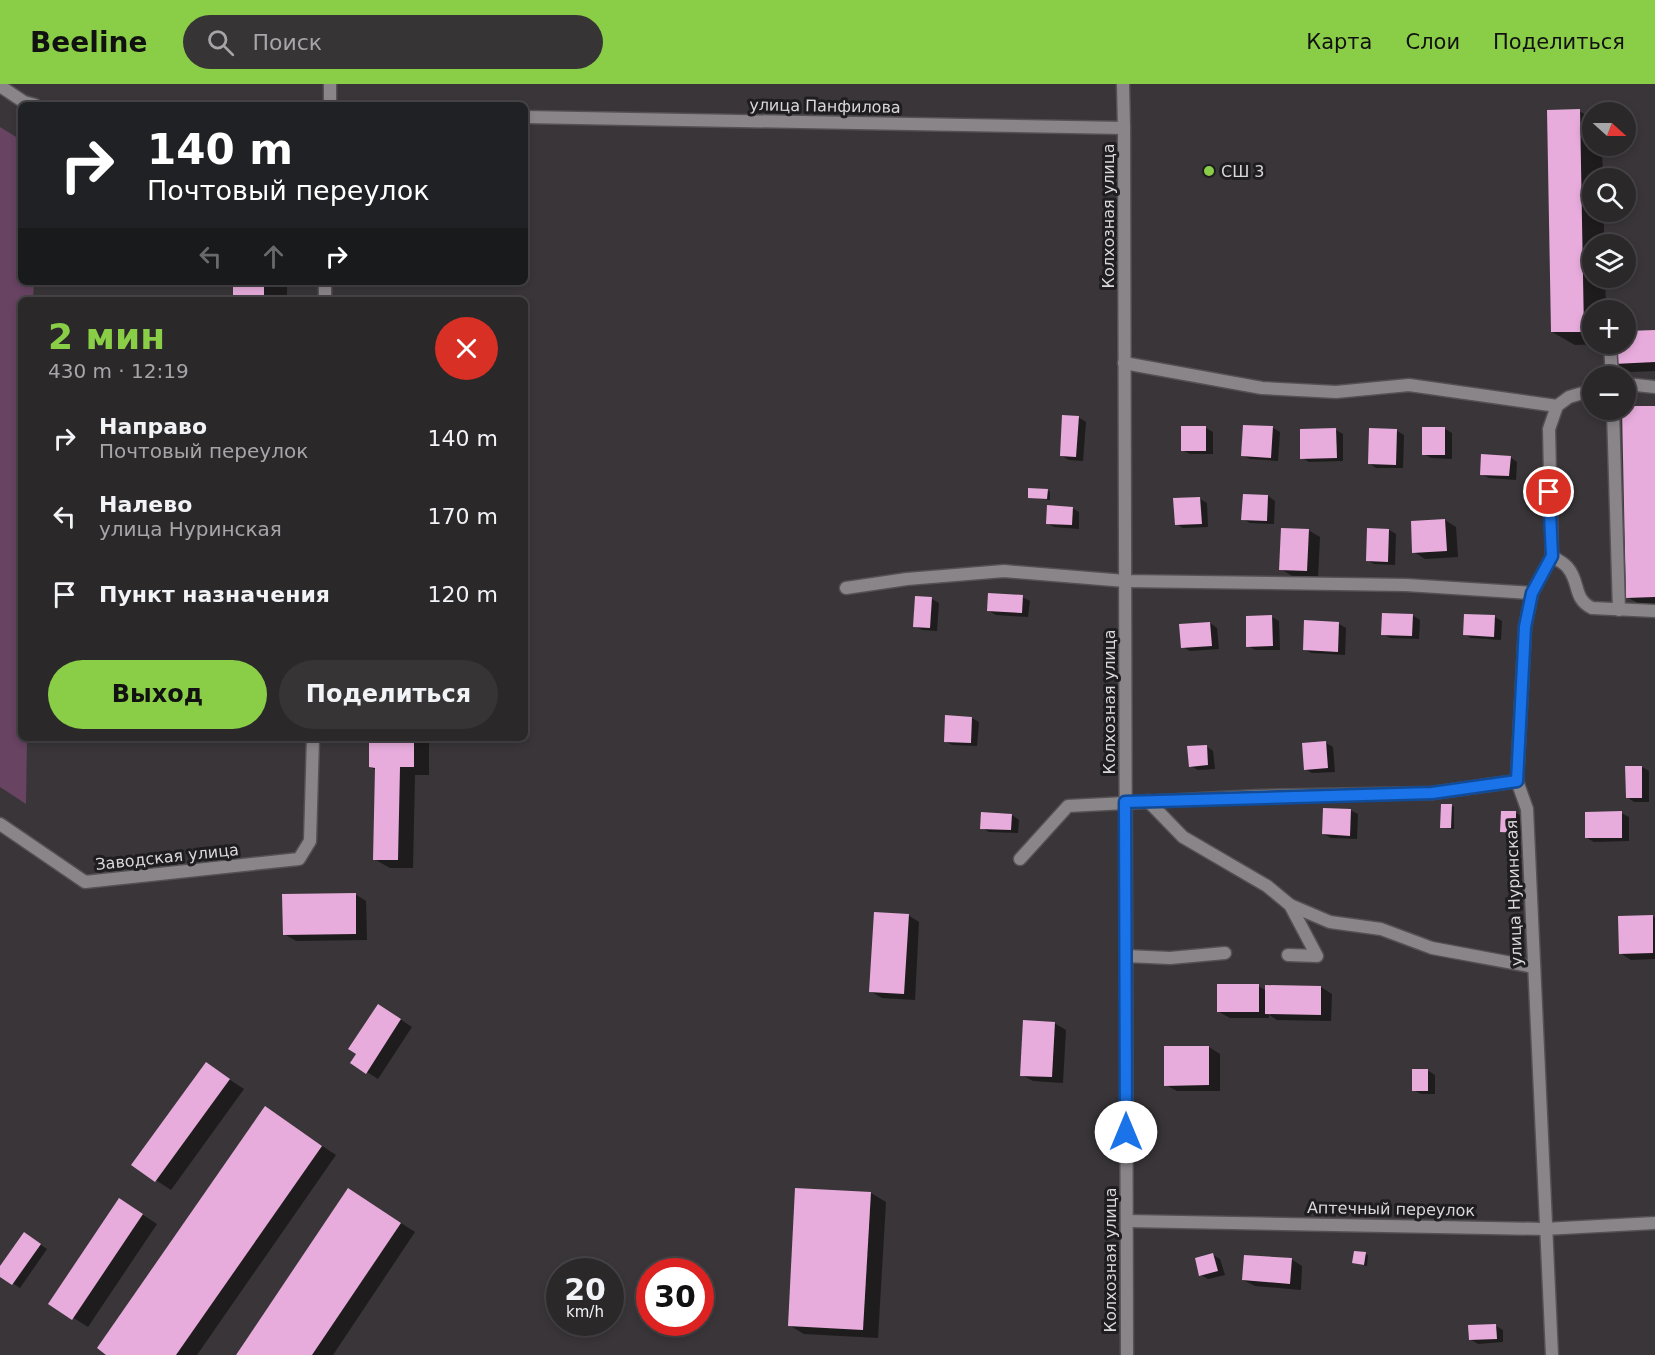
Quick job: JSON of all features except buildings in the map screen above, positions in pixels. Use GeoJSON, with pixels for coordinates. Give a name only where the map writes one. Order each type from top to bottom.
{"type":"FeatureCollection","features":[{"type":"Feature","properties":{"kind":"street"},"geometry":{"type":"LineString","coordinates":[[330,84],[330,102]]}},
{"type":"Feature","properties":{"kind":"street","name":"Колхозная улица"},"geometry":{"type":"LineString","coordinates":[[1123,84],[1127,1355]]}},
{"type":"Feature","properties":{"kind":"street"},"geometry":{"type":"LineString","coordinates":[[0,86],[24,102]]}},
{"type":"Feature","properties":{"kind":"street","name":"улица Панфилова"},"geometry":{"type":"LineString","coordinates":[[528,117],[1124,128]]}},
{"type":"Feature","properties":{"kind":"street"},"geometry":{"type":"LineString","coordinates":[[1124,363],[1262,388],[1336,392],[1409,385],[1557,406]]}},
{"type":"Feature","properties":{"kind":"street"},"geometry":{"type":"LineString","coordinates":[[1636,385],[1655,387]]}},
{"type":"Feature","properties":{"kind":"street"},"geometry":{"type":"LineString","coordinates":[[1582,393],[1569,397],[1557,406],[1549,429],[1547,449],[1552,556],[1568,568],[1580,600],[1585,605],[1592,608],[1655,611]]}},
{"type":"Feature","properties":{"kind":"street"},"geometry":{"type":"LineString","coordinates":[[1613,420],[1619,610]]}},
{"type":"Feature","properties":{"kind":"street","name":"улица Нуринская"},"geometry":{"type":"LineString","coordinates":[[1551,1355],[1527,808],[1517,781],[1525,627],[1532,593],[1552,556]]}},
{"type":"Feature","properties":{"kind":"street"},"geometry":{"type":"LineString","coordinates":[[846,588],[907,579],[1004,571],[1125,581],[1406,585],[1532,593]]}},
{"type":"Feature","properties":{"kind":"street","name":"Заводская улица"},"geometry":{"type":"LineString","coordinates":[[0,824],[85,882],[299,860],[310,841],[313,741]]}},
{"type":"Feature","properties":{"kind":"street"},"geometry":{"type":"LineString","coordinates":[[1020,859],[1068,806],[1148,801],[1432,793],[1517,781]]}},
{"type":"Feature","properties":{"kind":"street"},"geometry":{"type":"LineString","coordinates":[[1148,801],[1183,837],[1267,886],[1290,904],[1330,922],[1381,929],[1432,948],[1534,967]]}},
{"type":"Feature","properties":{"kind":"street"},"geometry":{"type":"LineString","coordinates":[[1288,955],[1317,956],[1290,904]]}},
{"type":"Feature","properties":{"kind":"street"},"geometry":{"type":"LineString","coordinates":[[1126,956],[1170,958],[1225,952]]}},
{"type":"Feature","properties":{"kind":"street","name":"Аптечный переулок"},"geometry":{"type":"LineString","coordinates":[[1127,1221],[1544,1229],[1655,1223]]}},
{"type":"Feature","properties":{"kind":"shaded area"},"geometry":{"type":"Polygon","coordinates":[[[0,127],[18,138],[18,285],[34,285],[33,297],[18,297],[18,741],[27,741],[26,804],[0,787],[0,127]]]}},
{"type":"Feature","properties":{"kind":"place","name":"СШ 3"},"geometry":{"type":"Point","coordinates":[1209,171]}},
{"type":"Feature","properties":{"kind":"route"},"geometry":{"type":"LineString","coordinates":[[1126,1132],[1125,802],[1260,796],[1432,793],[1517,781],[1525,627],[1532,593],[1552,556],[1549,492]]}}]}
